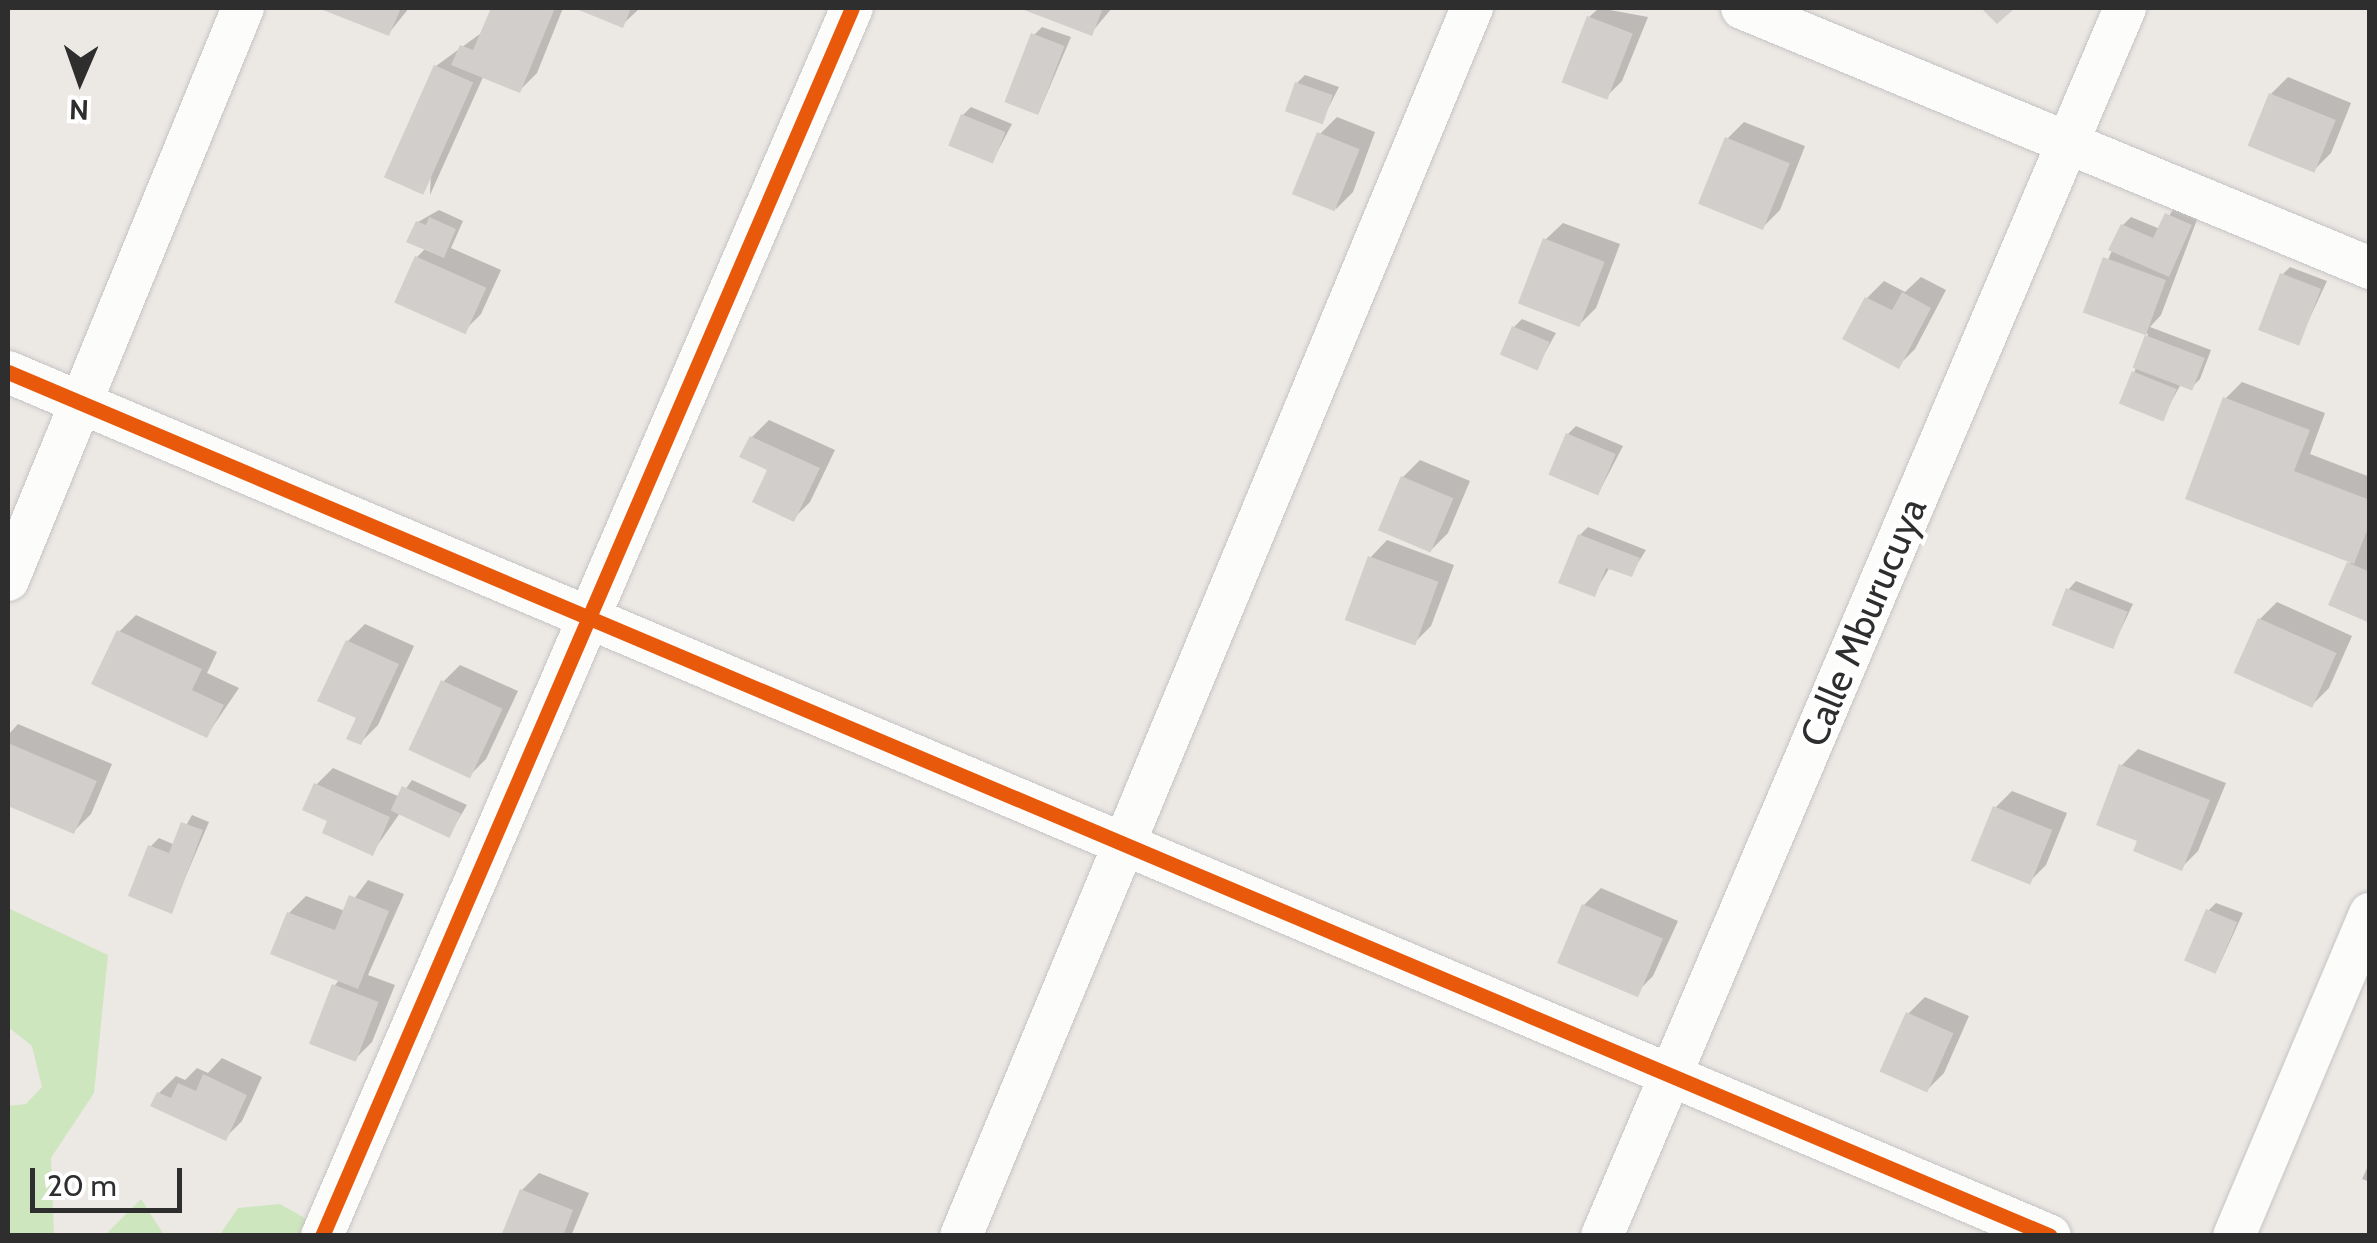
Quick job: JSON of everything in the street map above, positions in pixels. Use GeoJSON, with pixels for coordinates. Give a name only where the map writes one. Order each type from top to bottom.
{"type":"FeatureCollection","features":[{"type":"Feature","properties":{"kind":"street"},"geometry":{"type":"LineString","coordinates":[[8,580],[244,8]]}},
{"type":"Feature","properties":{"kind":"street"},"geometry":{"type":"LineString","coordinates":[[322,1236],[852,8]]}},
{"type":"Feature","properties":{"kind":"street"},"geometry":{"type":"LineString","coordinates":[[961,1236],[1472,8]]}},
{"type":"Feature","properties":{"kind":"street"},"geometry":{"type":"LineString","coordinates":[[1742,8],[2370,268]]}},
{"type":"Feature","properties":{"kind":"street","name":"Calle Mburucuya"},"geometry":{"type":"LineString","coordinates":[[1602,1236],[2125,8]]}},
{"type":"Feature","properties":{"kind":"street"},"geometry":{"type":"LineString","coordinates":[[8,372],[2050,1236]]}},
{"type":"Feature","properties":{"kind":"street"},"geometry":{"type":"LineString","coordinates":[[2234,1236],[2370,914]]}},
{"type":"Feature","properties":{"kind":"green space"},"geometry":{"type":"Polygon","coordinates":[[[8,908],[108,955],[94,1093],[51,1158],[54,1235],[8,1235],[8,1106],[26,1104],[42,1087],[32,1046],[8,1027],[8,908]]]}},
{"type":"Feature","properties":{"kind":"green space"},"geometry":{"type":"Polygon","coordinates":[[[141,1199],[164,1235],[105,1235],[141,1199]]]}},
{"type":"Feature","properties":{"kind":"green space"},"geometry":{"type":"Polygon","coordinates":[[[280,1204],[335,1235],[219,1236],[238,1208],[280,1204]]]}},
{"type":"Feature","properties":{"kind":"building"},"geometry":{"type":"Polygon","coordinates":[[[318,8],[401,8],[389,36],[318,8]]]}},
{"type":"Feature","properties":{"kind":"building"},"geometry":{"type":"Polygon","coordinates":[[[491,8],[555,8],[520,93],[451,65],[460,45],[473,50],[491,8]]]}},
{"type":"Feature","properties":{"kind":"building"},"geometry":{"type":"Polygon","coordinates":[[[574,8],[631,8],[623,28],[574,8]]]}},
{"type":"Feature","properties":{"kind":"building"},"geometry":{"type":"Polygon","coordinates":[[[1019,8],[1103,8],[1092,36],[1019,8]]]}},
{"type":"Feature","properties":{"kind":"building"},"geometry":{"type":"Polygon","coordinates":[[[1981,8],[2015,8],[1997,24],[1981,8]]]}},
{"type":"Feature","properties":{"kind":"building"},"geometry":{"type":"Polygon","coordinates":[[[1587,16],[1633,34],[1607,100],[1562,82],[1587,16]]]}},
{"type":"Feature","properties":{"kind":"building"},"geometry":{"type":"Polygon","coordinates":[[[1031,33],[1065,46],[1038,115],[1004,102],[1031,33]]]}},
{"type":"Feature","properties":{"kind":"building"},"geometry":{"type":"Polygon","coordinates":[[[434,65],[473,82],[423,195],[384,177],[434,65]]]}},
{"type":"Feature","properties":{"kind":"building"},"geometry":{"type":"Polygon","coordinates":[[[1295,82],[1333,95],[1323,124],[1285,111],[1295,82]]]}},
{"type":"Feature","properties":{"kind":"building"},"geometry":{"type":"Polygon","coordinates":[[[2269,93],[2336,120],[2314,173],[2248,146],[2269,93]]]}},
{"type":"Feature","properties":{"kind":"building"},"geometry":{"type":"Polygon","coordinates":[[[961,114],[1006,132],[993,164],[948,146],[961,114]]]}},
{"type":"Feature","properties":{"kind":"building"},"geometry":{"type":"Polygon","coordinates":[[[1317,132],[1360,149],[1335,211],[1292,194],[1317,132]]]}},
{"type":"Feature","properties":{"kind":"building"},"geometry":{"type":"Polygon","coordinates":[[[1725,137],[1790,163],[1763,230],[1698,204],[1725,137]]]}},
{"type":"Feature","properties":{"kind":"building"},"geometry":{"type":"Polygon","coordinates":[[[2165,213],[2192,225],[2169,277],[2108,250],[2121,224],[2153,238],[2165,213]]]}},
{"type":"Feature","properties":{"kind":"building"},"geometry":{"type":"Polygon","coordinates":[[[429,217],[456,229],[444,258],[406,242],[416,221],[426,225],[429,217]]]}},
{"type":"Feature","properties":{"kind":"building"},"geometry":{"type":"Polygon","coordinates":[[[1543,238],[1605,262],[1580,327],[1518,303],[1543,238]]]}},
{"type":"Feature","properties":{"kind":"building"},"geometry":{"type":"Polygon","coordinates":[[[415,256],[486,288],[466,334],[394,303],[415,256]]]}},
{"type":"Feature","properties":{"kind":"building"},"geometry":{"type":"Polygon","coordinates":[[[2103,257],[2166,280],[2146,335],[2083,312],[2103,257]]]}},
{"type":"Feature","properties":{"kind":"building"},"geometry":{"type":"Polygon","coordinates":[[[2280,273],[2321,289],[2299,346],[2258,330],[2280,273]]]}},
{"type":"Feature","properties":{"kind":"building"},"geometry":{"type":"Polygon","coordinates":[[[1902,292],[1931,308],[1899,369],[1842,339],[1865,297],[1892,310],[1902,292]]]}},
{"type":"Feature","properties":{"kind":"building"},"geometry":{"type":"Polygon","coordinates":[[[1512,326],[1550,342],[1538,371],[1500,355],[1512,326]]]}},
{"type":"Feature","properties":{"kind":"building"},"geometry":{"type":"Polygon","coordinates":[[[2145,335],[2205,358],[2192,391],[2132,368],[2145,335]]]}},
{"type":"Feature","properties":{"kind":"building"},"geometry":{"type":"Polygon","coordinates":[[[2132,371],[2177,389],[2163,421],[2119,403],[2132,371]]]}},
{"type":"Feature","properties":{"kind":"building"},"geometry":{"type":"Polygon","coordinates":[[[2223,397],[2310,430],[2294,471],[2370,500],[2370,523],[2354,564],[2185,499],[2223,397]]]}},
{"type":"Feature","properties":{"kind":"building"},"geometry":{"type":"Polygon","coordinates":[[[1566,433],[1616,454],[1598,496],[1548,474],[1566,433]]]}},
{"type":"Feature","properties":{"kind":"building"},"geometry":{"type":"Polygon","coordinates":[[[750,436],[820,468],[794,522],[752,502],[767,470],[739,457],[750,436]]]}},
{"type":"Feature","properties":{"kind":"building"},"geometry":{"type":"Polygon","coordinates":[[[1401,476],[1453,498],[1430,553],[1378,530],[1401,476]]]}},
{"type":"Feature","properties":{"kind":"building"},"geometry":{"type":"Polygon","coordinates":[[[1578,534],[1640,558],[1632,577],[1606,568],[1595,597],[1558,583],[1578,534]]]}},
{"type":"Feature","properties":{"kind":"building"},"geometry":{"type":"Polygon","coordinates":[[[1368,556],[1438,582],[1415,646],[1345,620],[1368,556]]]}},
{"type":"Feature","properties":{"kind":"building"},"geometry":{"type":"Polygon","coordinates":[[[2347,562],[2370,572],[2370,623],[2328,605],[2347,562]]]}},
{"type":"Feature","properties":{"kind":"building"},"geometry":{"type":"Polygon","coordinates":[[[2066,588],[2128,612],[2113,649],[2052,625],[2066,588]]]}},
{"type":"Feature","properties":{"kind":"building"},"geometry":{"type":"Polygon","coordinates":[[[2258,618],[2337,653],[2312,708],[2234,673],[2258,618]]]}},
{"type":"Feature","properties":{"kind":"building"},"geometry":{"type":"Polygon","coordinates":[[[117,630],[202,669],[192,690],[224,705],[207,738],[91,684],[117,630]]]}},
{"type":"Feature","properties":{"kind":"building"},"geometry":{"type":"Polygon","coordinates":[[[346,640],[399,664],[361,745],[346,739],[356,718],[317,701],[346,640]]]}},
{"type":"Feature","properties":{"kind":"building"},"geometry":{"type":"Polygon","coordinates":[[[441,680],[503,709],[470,779],[408,750],[441,680]]]}},
{"type":"Feature","properties":{"kind":"building"},"geometry":{"type":"Polygon","coordinates":[[[8,743],[97,781],[74,834],[8,806],[8,743]]]}},
{"type":"Feature","properties":{"kind":"building"},"geometry":{"type":"Polygon","coordinates":[[[2119,764],[2210,800],[2182,871],[2133,851],[2137,841],[2096,825],[2119,764]]]}},
{"type":"Feature","properties":{"kind":"building"},"geometry":{"type":"Polygon","coordinates":[[[314,783],[390,817],[373,856],[322,833],[327,821],[302,810],[314,783]]]}},
{"type":"Feature","properties":{"kind":"building"},"geometry":{"type":"Polygon","coordinates":[[[402,786],[461,813],[449,838],[391,810],[402,786]]]}},
{"type":"Feature","properties":{"kind":"building"},"geometry":{"type":"Polygon","coordinates":[[[1993,806],[2052,830],[2030,885],[1971,861],[1993,806]]]}},
{"type":"Feature","properties":{"kind":"building"},"geometry":{"type":"Polygon","coordinates":[[[181,822],[203,830],[172,914],[128,896],[148,845],[169,853],[181,822]]]}},
{"type":"Feature","properties":{"kind":"building"},"geometry":{"type":"Polygon","coordinates":[[[349,895],[389,911],[358,989],[270,954],[287,912],[335,930],[349,895]]]}},
{"type":"Feature","properties":{"kind":"building"},"geometry":{"type":"Polygon","coordinates":[[[1582,904],[1663,938],[1638,997],[1557,963],[1582,904]]]}},
{"type":"Feature","properties":{"kind":"building"},"geometry":{"type":"Polygon","coordinates":[[[2206,909],[2237,922],[2215,974],[2184,961],[2206,909]]]}},
{"type":"Feature","properties":{"kind":"building"},"geometry":{"type":"Polygon","coordinates":[[[332,984],[379,1002],[356,1062],[309,1044],[332,984]]]}},
{"type":"Feature","properties":{"kind":"building"},"geometry":{"type":"Polygon","coordinates":[[[1906,1012],[1954,1033],[1927,1093],[1880,1071],[1906,1012]]]}},
{"type":"Feature","properties":{"kind":"building"},"geometry":{"type":"Polygon","coordinates":[[[203,1074],[247,1095],[226,1141],[150,1106],[157,1092],[171,1098],[178,1083],[196,1091],[203,1074]]]}},
{"type":"Feature","properties":{"kind":"building"},"geometry":{"type":"Polygon","coordinates":[[[520,1189],[573,1210],[563,1236],[501,1236],[520,1189]]]}},
{"type":"Feature","properties":{"kind":"cycle path"},"geometry":{"type":"LineString","coordinates":[[322,1236],[852,8]]}},
{"type":"Feature","properties":{"kind":"cycle path"},"geometry":{"type":"LineString","coordinates":[[8,372],[2050,1236]]}}]}
